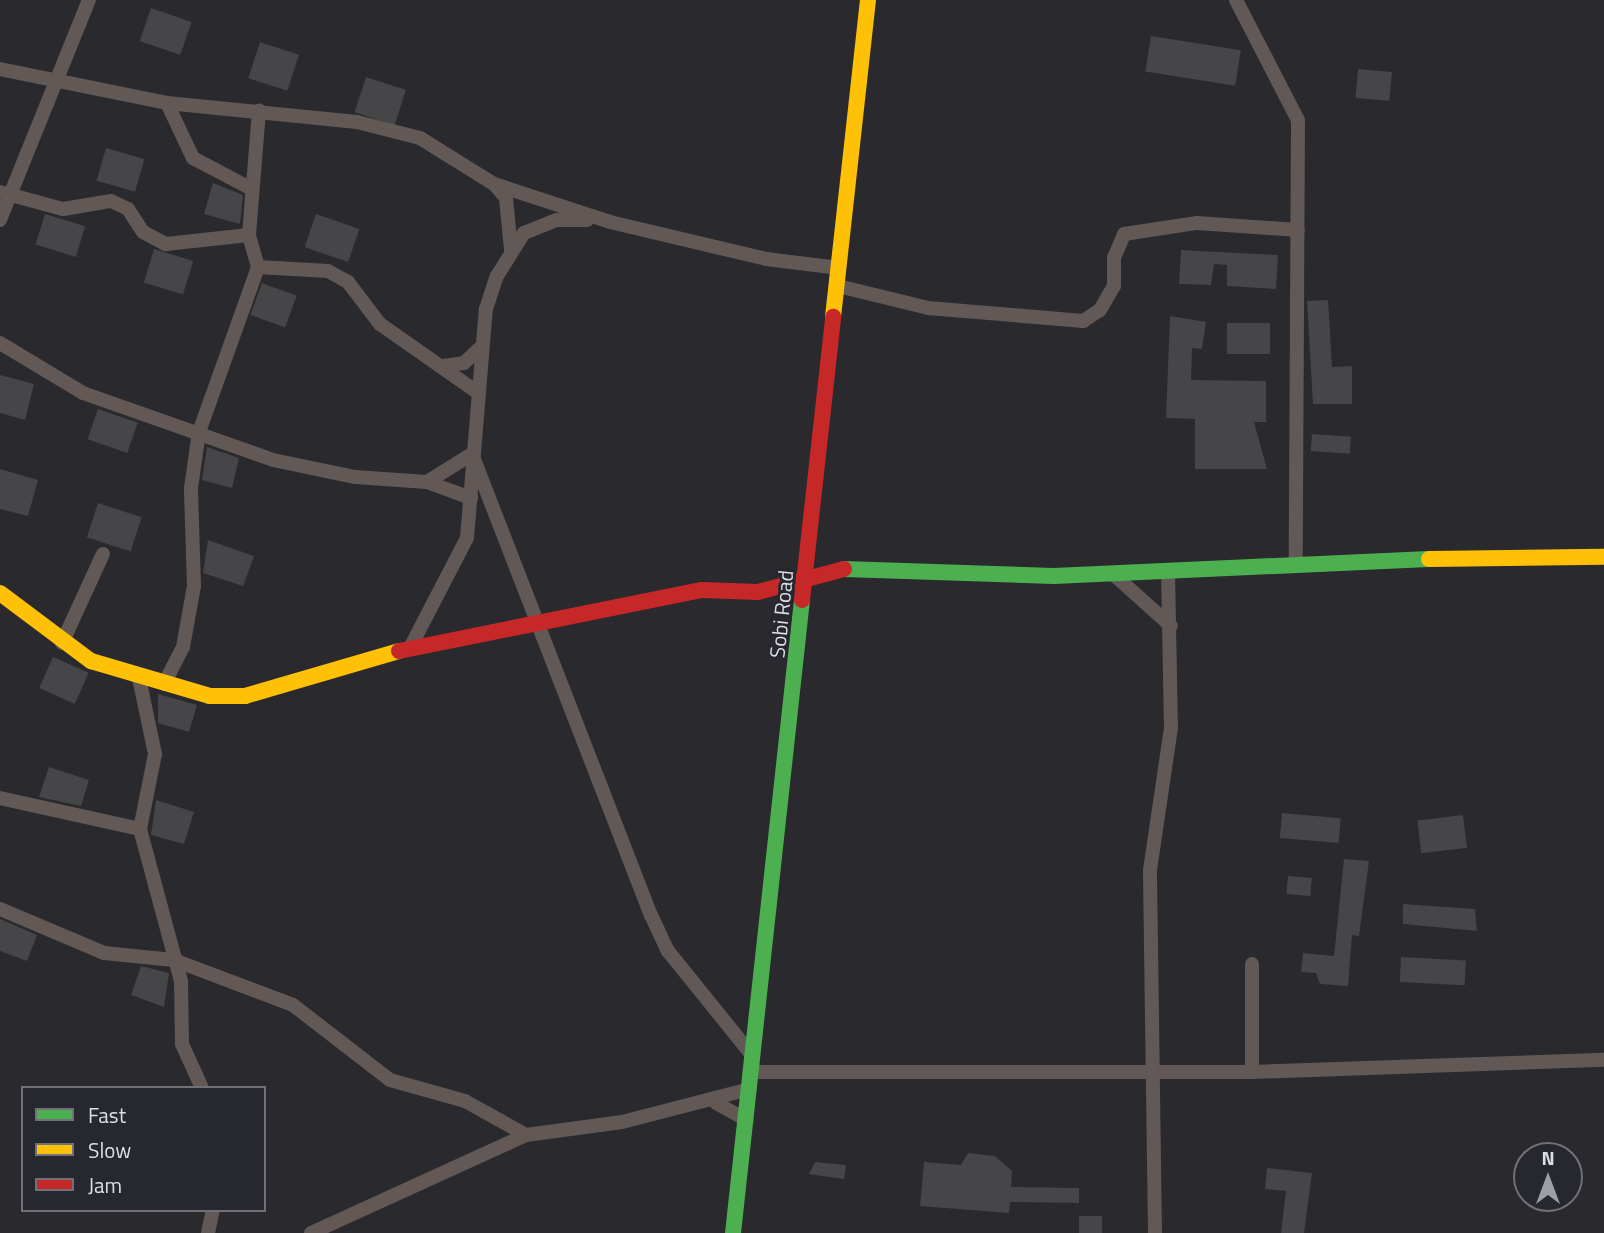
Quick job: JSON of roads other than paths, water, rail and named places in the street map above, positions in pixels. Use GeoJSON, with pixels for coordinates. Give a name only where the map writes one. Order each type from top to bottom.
{"type":"FeatureCollection","features":[{"type":"Feature","properties":{"kind":"main road","name":"Sobi Road"},"geometry":{"type":"LineString","coordinates":[[733,1233],[868,0]]}},
{"type":"Feature","properties":{"kind":"main road"},"geometry":{"type":"LineString","coordinates":[[0,593],[62,643],[139,678],[210,696],[245,696],[412,644],[702,590],[758,592],[807,574],[1112,573],[1297,560],[1604,557]]}},
{"type":"Feature","properties":{"kind":"street"},"geometry":{"type":"LineString","coordinates":[[0,220],[5,194],[89,0]]}},
{"type":"Feature","properties":{"kind":"street"},"geometry":{"type":"LineString","coordinates":[[1236,0],[1298,120],[1297,560]]}},
{"type":"Feature","properties":{"kind":"street"},"geometry":{"type":"LineString","coordinates":[[0,69],[56,78],[167,103],[344,120],[419,138],[494,184],[610,222],[766,260],[839,268]]}},
{"type":"Feature","properties":{"kind":"street"},"geometry":{"type":"LineString","coordinates":[[167,103],[193,158],[250,188]]}},
{"type":"Feature","properties":{"kind":"street"},"geometry":{"type":"LineString","coordinates":[[164,684],[183,647],[194,586],[191,488],[199,432],[258,267],[249,235],[250,188],[260,110]]}},
{"type":"Feature","properties":{"kind":"street"},"geometry":{"type":"LineString","coordinates":[[494,184],[506,198],[511,250]]}},
{"type":"Feature","properties":{"kind":"street"},"geometry":{"type":"LineString","coordinates":[[5,194],[64,209],[111,201],[128,209],[143,233],[166,243],[249,235]]}},
{"type":"Feature","properties":{"kind":"street"},"geometry":{"type":"LineString","coordinates":[[412,644],[467,538],[477,392],[486,309],[511,250],[539,225],[610,222]]}},
{"type":"Feature","properties":{"kind":"street"},"geometry":{"type":"LineString","coordinates":[[838,286],[928,308],[1083,321],[1100,310],[1114,286],[1114,258],[1124,234],[1197,223],[1298,230]]}},
{"type":"Feature","properties":{"kind":"street"},"geometry":{"type":"LineString","coordinates":[[258,267],[328,271],[348,282],[380,324],[477,392]]}},
{"type":"Feature","properties":{"kind":"street"},"geometry":{"type":"LineString","coordinates":[[0,343],[83,393],[274,460],[355,477],[427,482],[471,498]]}},
{"type":"Feature","properties":{"kind":"street"},"geometry":{"type":"LineString","coordinates":[[443,366],[464,363],[482,346]]}},
{"type":"Feature","properties":{"kind":"street"},"geometry":{"type":"LineString","coordinates":[[427,482],[472,454]]}},
{"type":"Feature","properties":{"kind":"street"},"geometry":{"type":"LineString","coordinates":[[472,454],[663,939],[753,1065],[1252,1072],[1604,1060]]}},
{"type":"Feature","properties":{"kind":"street"},"geometry":{"type":"LineString","coordinates":[[62,643],[103,554]]}},
{"type":"Feature","properties":{"kind":"street"},"geometry":{"type":"LineString","coordinates":[[1155,1233],[1156,1072],[1150,870],[1171,728],[1168,571]]}},
{"type":"Feature","properties":{"kind":"street"},"geometry":{"type":"LineString","coordinates":[[1112,573],[1171,626]]}},
{"type":"Feature","properties":{"kind":"street"},"geometry":{"type":"LineString","coordinates":[[139,678],[155,754],[140,829],[174,960],[183,1044],[201,1086]]}},
{"type":"Feature","properties":{"kind":"street"},"geometry":{"type":"LineString","coordinates":[[0,798],[140,829]]}},
{"type":"Feature","properties":{"kind":"street"},"geometry":{"type":"LineString","coordinates":[[0,909],[104,953],[174,960],[293,1005],[390,1080],[465,1101],[526,1135]]}},
{"type":"Feature","properties":{"kind":"street"},"geometry":{"type":"LineString","coordinates":[[1252,964],[1252,1072]]}},
{"type":"Feature","properties":{"kind":"street"},"geometry":{"type":"LineString","coordinates":[[311,1233],[526,1135],[716,1103],[750,1089]]}},
{"type":"Feature","properties":{"kind":"street"},"geometry":{"type":"LineString","coordinates":[[716,1103],[747,1120]]}},
{"type":"Feature","properties":{"kind":"street"},"geometry":{"type":"LineString","coordinates":[[208,1233],[213,1212]]}}]}
